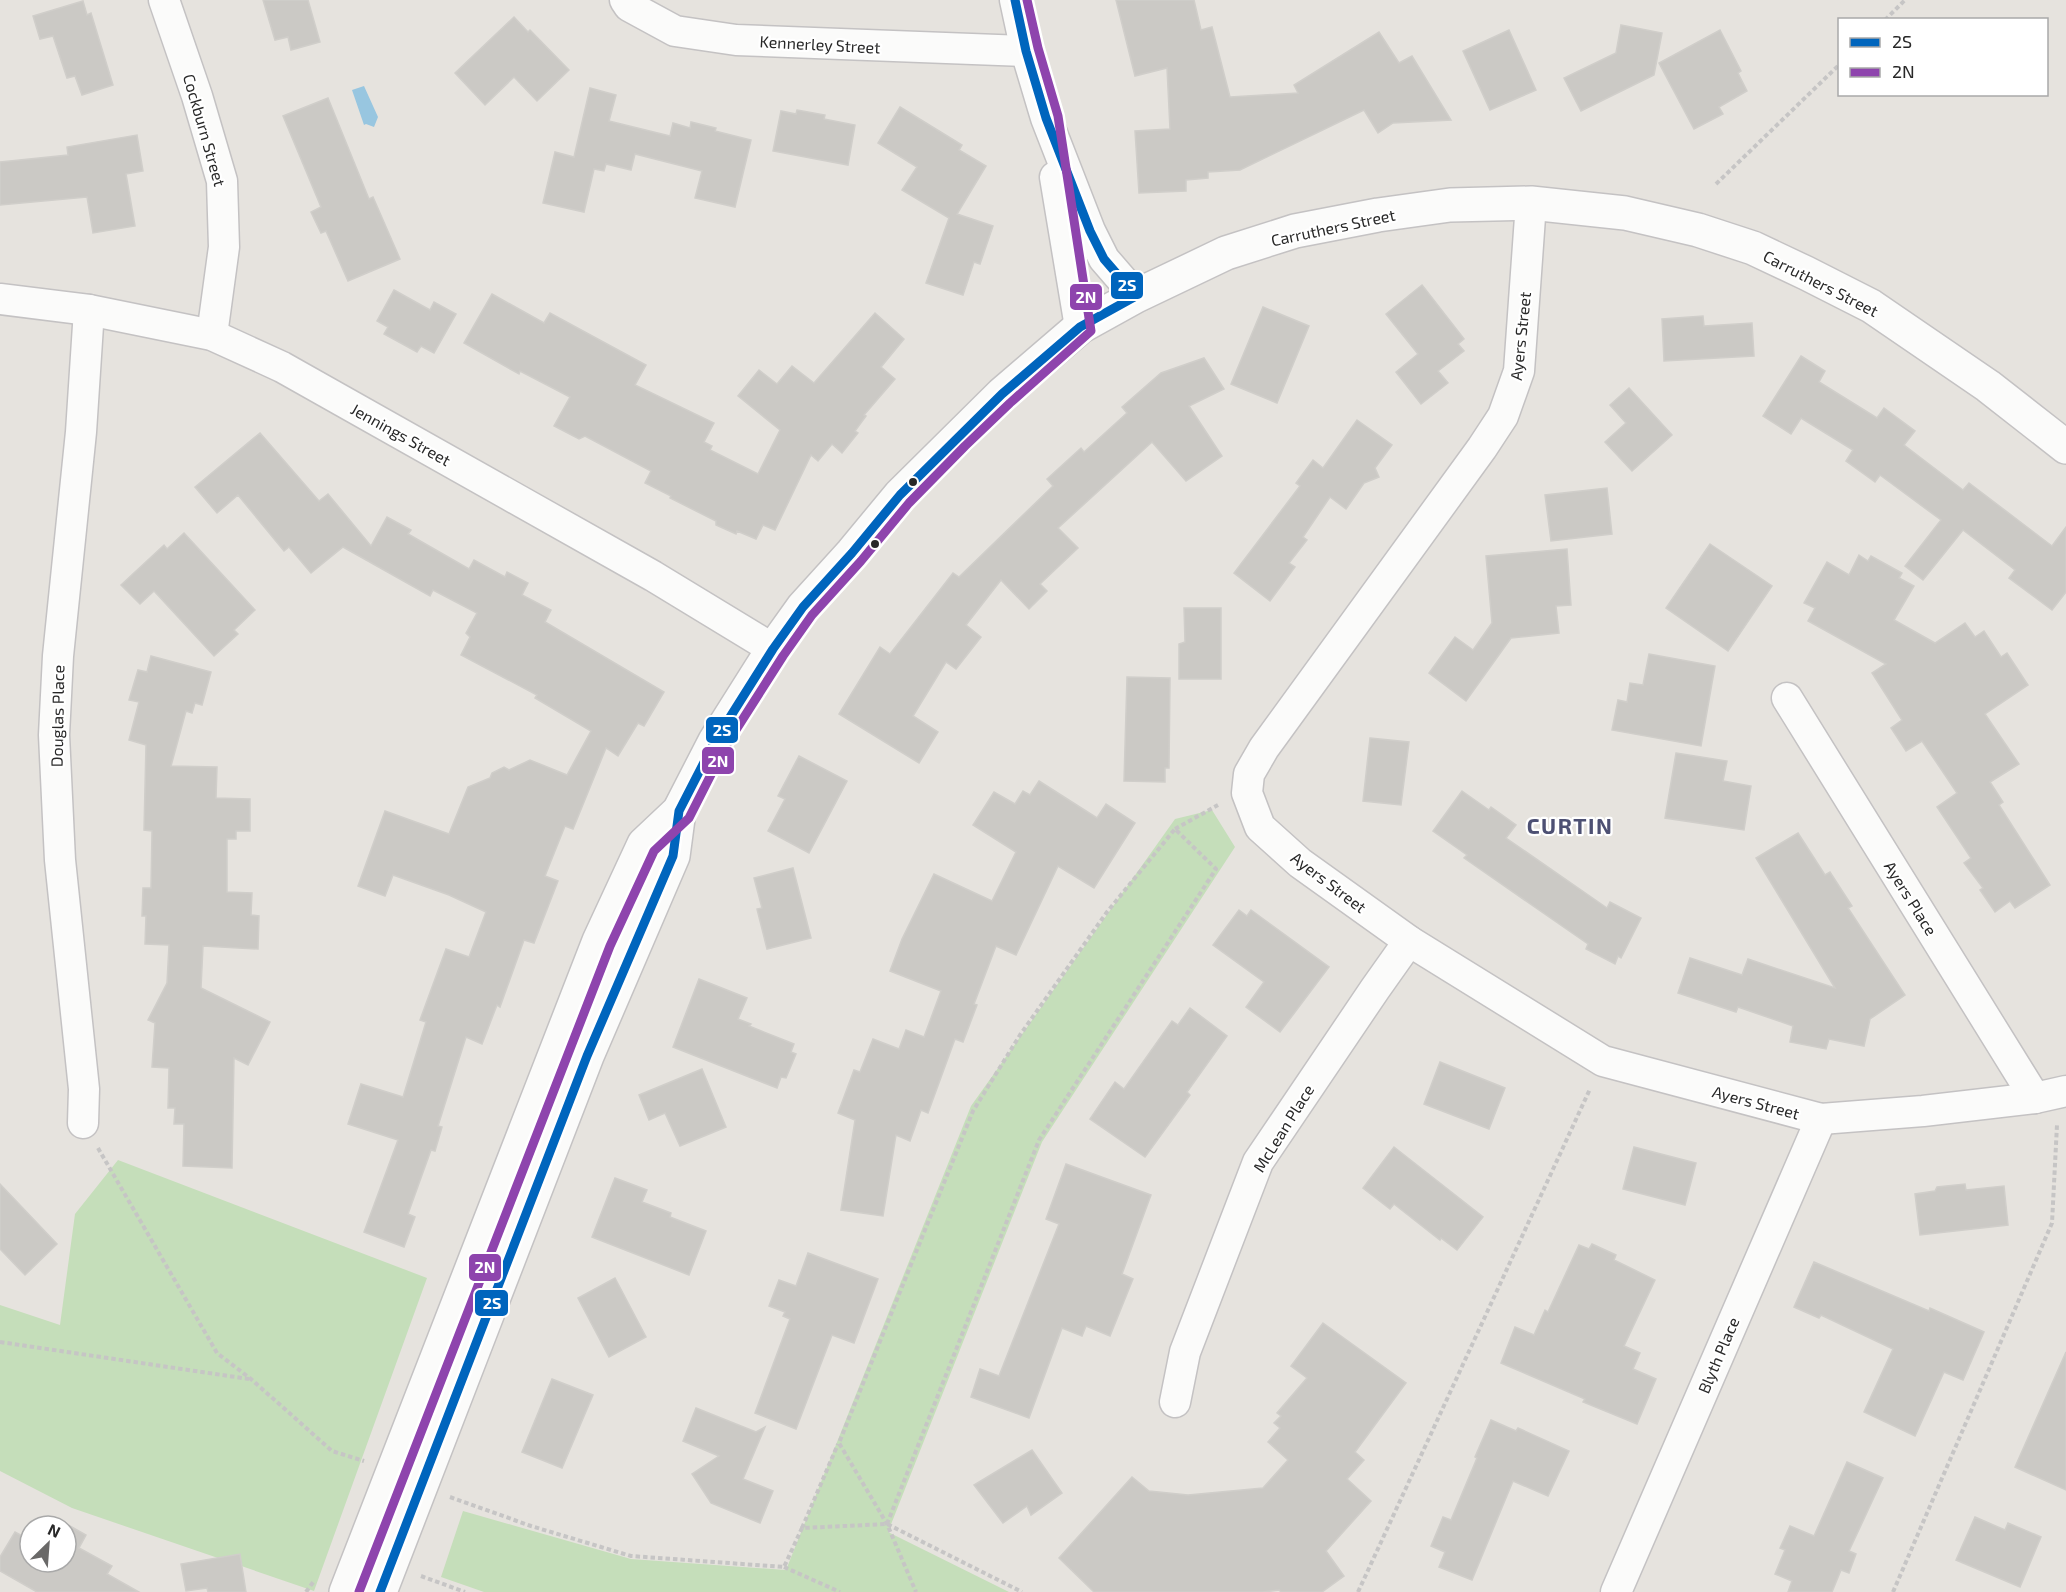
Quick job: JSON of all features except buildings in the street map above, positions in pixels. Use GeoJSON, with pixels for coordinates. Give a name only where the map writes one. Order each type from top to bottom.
{"type":"FeatureCollection","features":[{"type":"Feature","properties":{"kind":"main road","name":"Carruthers Street"},"geometry":{"type":"LineString","coordinates":[[346,1592],[599,941],[644,844],[679,811],[715,741],[773,649],[803,607],[900,495],[1002,394],[1080,327],[1136,296],[1226,253],[1295,231],[1378,215],[1450,206],[1531,203],[1625,213],[1698,230],[1764,253],[1871,306],[1988,386],[2066,447]]}},
{"type":"Feature","properties":{"kind":"main road","name":"Carruthers Street"},"geometry":{"type":"LineString","coordinates":[[380,1592],[587,1056],[673,856],[679,811]]}},
{"type":"Feature","properties":{"kind":"street","name":"Cockburn Street"},"geometry":{"type":"LineString","coordinates":[[164,0],[197,96],[222,181],[224,247],[212,335]]}},
{"type":"Feature","properties":{"kind":"street","name":"Kennerley Street"},"geometry":{"type":"LineString","coordinates":[[625,0],[629,6],[675,32],[736,40],[1026,51]]}},
{"type":"Feature","properties":{"kind":"street"},"geometry":{"type":"LineString","coordinates":[[1015,0],[1026,51],[1046,118],[1090,231],[1104,259],[1136,296]]}},
{"type":"Feature","properties":{"kind":"street"},"geometry":{"type":"LineString","coordinates":[[1046,118],[1080,327]]}},
{"type":"Feature","properties":{"kind":"street","name":"Ayers Street"},"geometry":{"type":"LineString","coordinates":[[1531,203],[1519,371],[1503,416],[1264,748],[1249,774],[1249,801],[1260,828],[1300,863],[1409,941],[1603,1061],[1821,1119],[1923,1111],[2036,1098],[2066,1091]]}},
{"type":"Feature","properties":{"kind":"street","name":"Jennings Street"},"geometry":{"type":"LineString","coordinates":[[0,299],[89,310],[212,335],[292,373],[689,597],[773,649]]}},
{"type":"Feature","properties":{"kind":"street","name":"Douglas Place"},"geometry":{"type":"LineString","coordinates":[[83,1123],[84,1089],[60,860],[54,735],[59,645],[81,432],[89,310]]}},
{"type":"Feature","properties":{"kind":"street","name":"Ayers Place"},"geometry":{"type":"LineString","coordinates":[[1788,698],[2036,1098]]}},
{"type":"Feature","properties":{"kind":"street","name":"McLean Place"},"geometry":{"type":"LineString","coordinates":[[1174,1402],[1185,1352],[1258,1162],[1409,941]]}},
{"type":"Feature","properties":{"kind":"street","name":"Blyth Place"},"geometry":{"type":"LineString","coordinates":[[1616,1592],[1821,1119]]}},
{"type":"Feature","properties":{"kind":"path"},"geometry":{"type":"LineString","coordinates":[[1887,18],[1905,0]]}},
{"type":"Feature","properties":{"kind":"path"},"geometry":{"type":"LineString","coordinates":[[1716,184],[1838,65]]}},
{"type":"Feature","properties":{"kind":"path"},"geometry":{"type":"LineString","coordinates":[[784,1567],[839,1443],[973,1112],[1020,1035],[1101,921],[1175,829],[1225,801]]}},
{"type":"Feature","properties":{"kind":"path"},"geometry":{"type":"LineString","coordinates":[[887,1524],[1040,1140],[1216,869],[1175,829]]}},
{"type":"Feature","properties":{"kind":"path"},"geometry":{"type":"LineString","coordinates":[[1358,1592],[1603,1061]]}},
{"type":"Feature","properties":{"kind":"path"},"geometry":{"type":"LineString","coordinates":[[1893,1592],[2052,1223],[2057,1119]]}},
{"type":"Feature","properties":{"kind":"path"},"geometry":{"type":"LineString","coordinates":[[83,1123],[217,1353],[251,1379],[332,1451],[367,1463]]}},
{"type":"Feature","properties":{"kind":"path"},"geometry":{"type":"LineString","coordinates":[[0,1342],[251,1379]]}},
{"type":"Feature","properties":{"kind":"path"},"geometry":{"type":"LineString","coordinates":[[839,1443],[887,1524],[916,1592]]}},
{"type":"Feature","properties":{"kind":"path"},"geometry":{"type":"LineString","coordinates":[[444,1494],[531,1526],[631,1556],[784,1567],[840,1592]]}},
{"type":"Feature","properties":{"kind":"path"},"geometry":{"type":"LineString","coordinates":[[802,1528],[887,1524],[1022,1592]]}},
{"type":"Feature","properties":{"kind":"path"},"geometry":{"type":"LineString","coordinates":[[417,1575],[465,1592]]}},
{"type":"Feature","properties":{"kind":"green space"},"geometry":{"type":"Polygon","coordinates":[[[1212,810],[1235,847],[1042,1142],[888,1532],[1009,1592],[484,1592],[441,1577],[463,1511],[631,1559],[786,1570],[971,1106],[1175,819],[1212,810]]]}},
{"type":"Feature","properties":{"kind":"green space"},"geometry":{"type":"Polygon","coordinates":[[[118,1160],[427,1278],[314,1591],[72,1508],[0,1471],[0,1305],[60,1325],[75,1214],[118,1160]]]}},
{"type":"Feature","properties":{"kind":"water"},"geometry":{"type":"Polygon","coordinates":[[[364,86],[378,117],[374,127],[364,125],[352,90],[364,86]]]}},
{"type":"Feature","properties":{"kind":"transit line","name":"2S"},"geometry":{"type":"LineString","coordinates":[[380,1592],[587,1056],[673,856],[679,811],[715,741],[773,649],[803,607],[900,495],[1002,394],[1080,327],[1136,296],[1104,259],[1090,231],[1046,118],[1026,51],[1015,0]]}},
{"type":"Feature","properties":{"kind":"transit line","name":"2N"},"geometry":{"type":"LineString","coordinates":[[359,1592],[610,946],[654,851],[689,818],[725,747],[812,615],[909,503],[1010,403],[1091,331],[1058,116],[1027,0]]}},
{"type":"Feature","properties":{"kind":"district","name":"CURTIN"},"geometry":{"type":"Point","coordinates":[1570,825]}}]}
